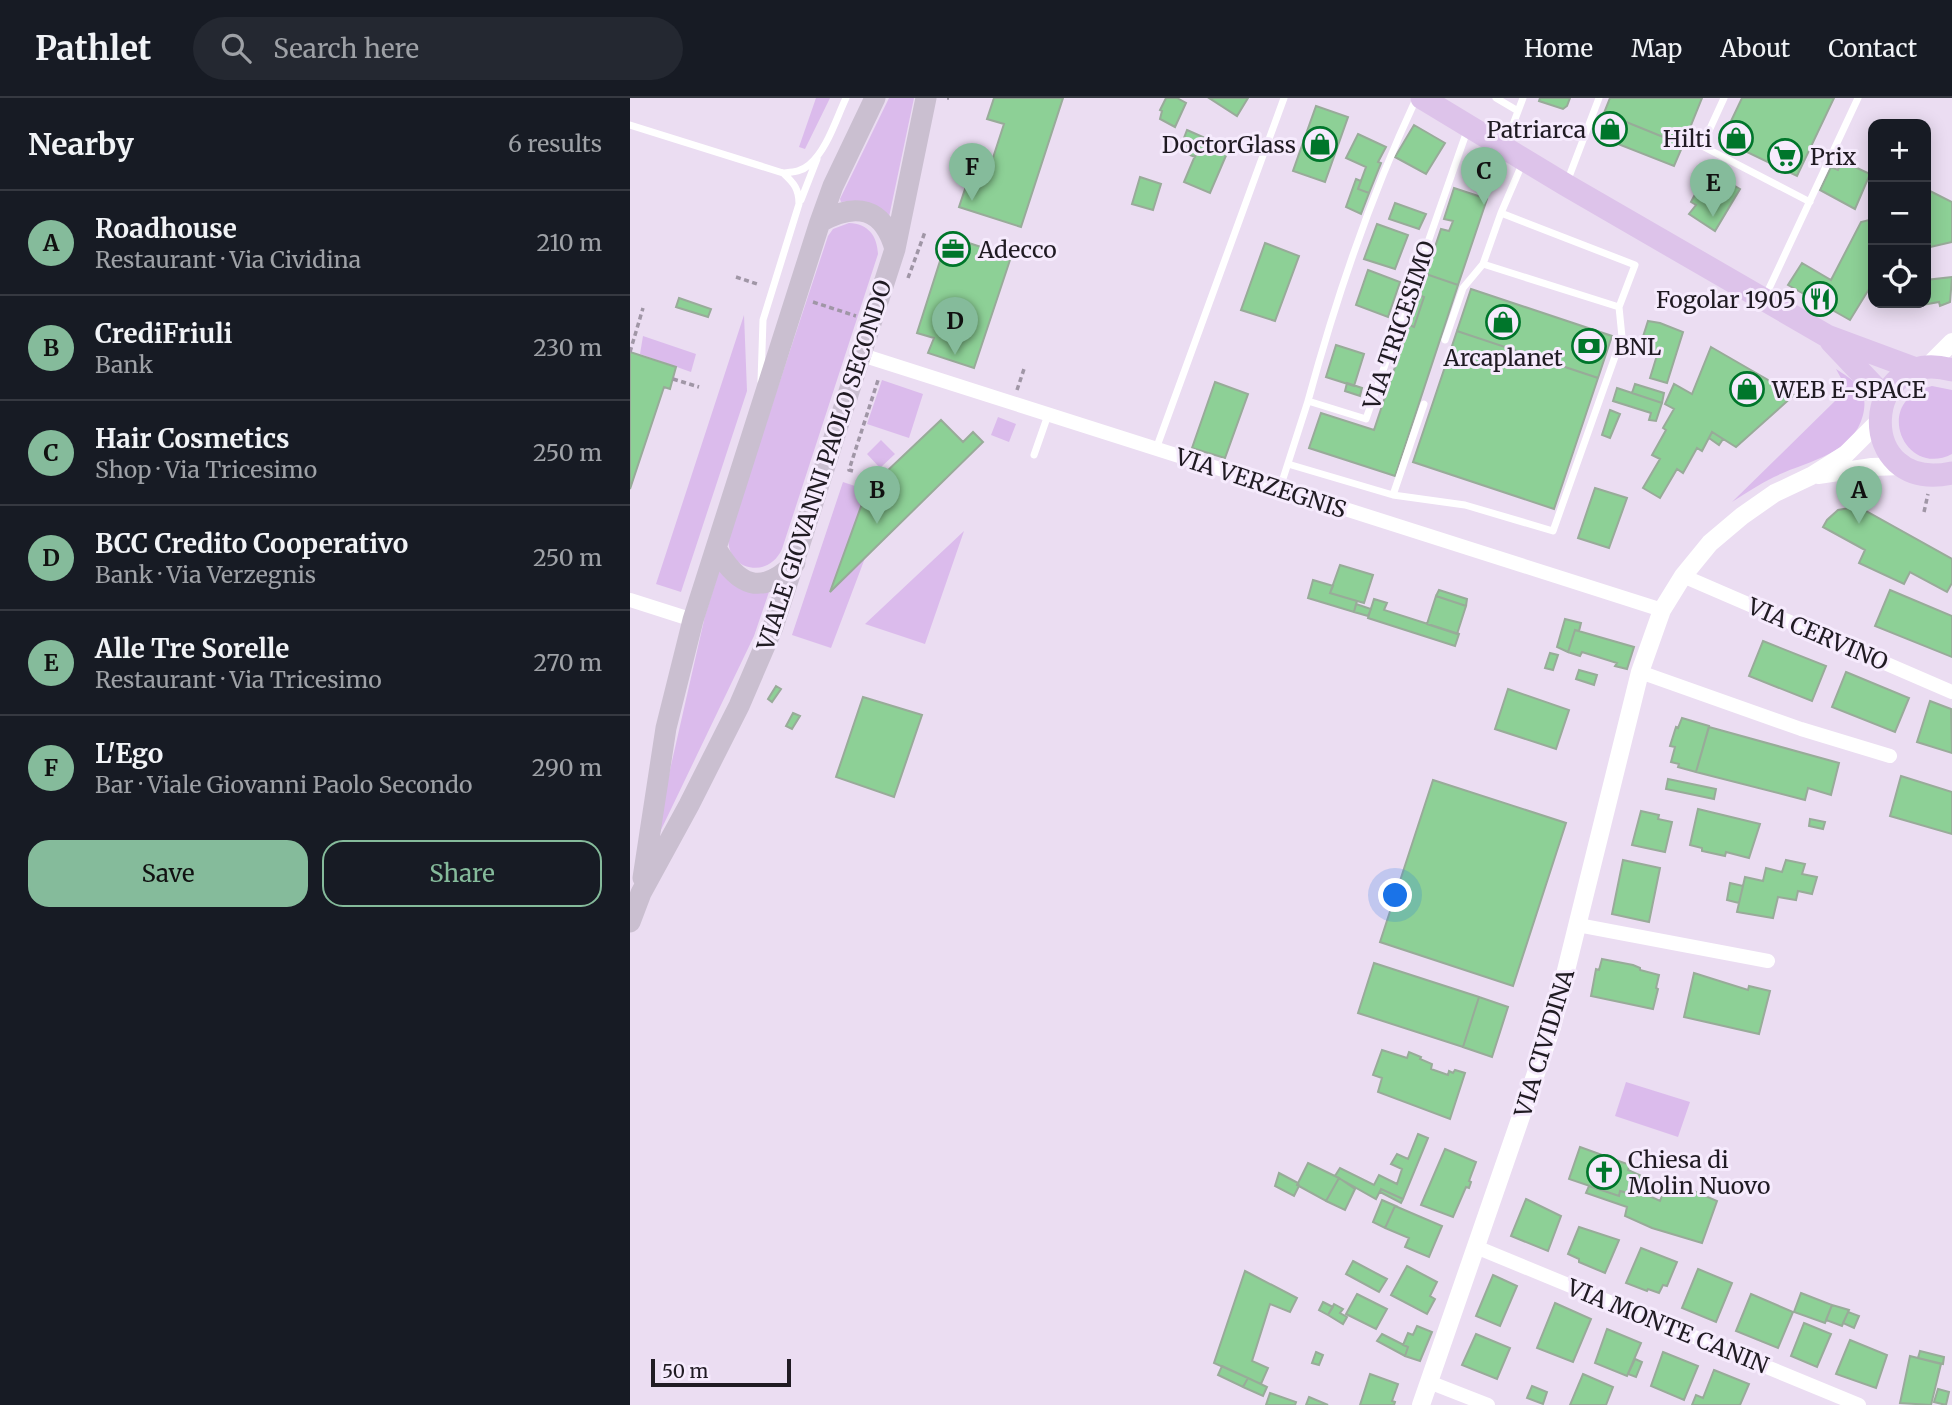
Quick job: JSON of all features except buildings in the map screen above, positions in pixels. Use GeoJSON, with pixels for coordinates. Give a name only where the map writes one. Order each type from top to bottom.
{"type":"FeatureCollection","features":[{"type":"Feature","properties":{"kind":"main road","name":"VIALE GIOVANNI PAOLO SECONDO"},"geometry":{"type":"LineString","coordinates":[[641,892],[666,728],[693,620],[820,222],[833,186],[875,98]]}},
{"type":"Feature","properties":{"kind":"main road","name":"VIALE GIOVANNI PAOLO SECONDO"},"geometry":{"type":"LineString","coordinates":[[630,922],[641,892],[689,805],[773,627],[895,249],[926,98]]}},
{"type":"Feature","properties":{"kind":"main road"},"geometry":{"type":"LineString","coordinates":[[1422,98],[1827,337],[1922,368],[1952,370]]}},
{"type":"Feature","properties":{"kind":"main road"},"geometry":{"type":"LineString","coordinates":[[820,222],[850,209],[870,213],[890,231],[895,249]]}},
{"type":"Feature","properties":{"kind":"main road"},"geometry":{"type":"LineString","coordinates":[[1827,337],[1884,397]]}},
{"type":"Feature","properties":{"kind":"main road"},"geometry":{"type":"LineString","coordinates":[[1922,368],[1896,381],[1884,397],[1879,421],[1885,446],[1902,466],[1918,474],[1936,476],[1952,473]]}},
{"type":"Feature","properties":{"kind":"main road"},"geometry":{"type":"LineString","coordinates":[[716,548],[737,577],[752,583],[770,582],[795,563]]}},
{"type":"Feature","properties":{"kind":"street"},"geometry":{"type":"LineString","coordinates":[[1922,368],[1952,342]]}},
{"type":"Feature","properties":{"kind":"street","name":"VIA VERZEGNIS"},"geometry":{"type":"LineString","coordinates":[[862,355],[1662,610]]}},
{"type":"Feature","properties":{"kind":"street","name":"VIA CIVIDINA"},"geometry":{"type":"LineString","coordinates":[[1421,1405],[1552,1027],[1640,672],[1662,610],[1683,576],[1710,543],[1742,516],[1775,494],[1846,454],[1879,421]]}},
{"type":"Feature","properties":{"kind":"street","name":"VIA CIVIDINA"},"geometry":{"type":"LineString","coordinates":[[1811,476],[1872,467],[1902,466]]}},
{"type":"Feature","properties":{"kind":"street","name":"VIA CERVINO"},"geometry":{"type":"LineString","coordinates":[[1683,576],[1952,692]]}},
{"type":"Feature","properties":{"kind":"street"},"geometry":{"type":"LineString","coordinates":[[630,600],[693,620]]}},
{"type":"Feature","properties":{"kind":"street"},"geometry":{"type":"LineString","coordinates":[[1640,672],[1801,729],[1890,757]]}},
{"type":"Feature","properties":{"kind":"street"},"geometry":{"type":"LineString","coordinates":[[1578,925],[1768,961]]}},
{"type":"Feature","properties":{"kind":"street","name":"VIA MONTE CANIN"},"geometry":{"type":"LineString","coordinates":[[1476,1247],[1859,1405]]}},
{"type":"Feature","properties":{"kind":"street"},"geometry":{"type":"LineString","coordinates":[[1429,1382],[1488,1405]]}},
{"type":"Feature","properties":{"kind":"lane"},"geometry":{"type":"LineString","coordinates":[[759,417],[763,320],[799,204],[846,98]]}},
{"type":"Feature","properties":{"kind":"lane"},"geometry":{"type":"LineString","coordinates":[[1156,449],[1284,98]]}},
{"type":"Feature","properties":{"kind":"lane"},"geometry":{"type":"LineString","coordinates":[[1279,489],[1325,339],[1387,160],[1416,98]]}},
{"type":"Feature","properties":{"kind":"lane"},"geometry":{"type":"LineString","coordinates":[[1496,98],[1518,111]]}},
{"type":"Feature","properties":{"kind":"lane"},"geometry":{"type":"LineString","coordinates":[[1504,148],[1523,98]]}},
{"type":"Feature","properties":{"kind":"lane"},"geometry":{"type":"LineString","coordinates":[[1566,185],[1599,98]]}},
{"type":"Feature","properties":{"kind":"lane"},"geometry":{"type":"LineString","coordinates":[[1724,98],[1702,146],[1810,202]]}},
{"type":"Feature","properties":{"kind":"lane"},"geometry":{"type":"LineString","coordinates":[[1763,301],[1858,98]]}},
{"type":"Feature","properties":{"kind":"lane"},"geometry":{"type":"LineString","coordinates":[[630,125],[783,173],[797,172],[808,166],[820,152]]}},
{"type":"Feature","properties":{"kind":"lane","name":"VIA TRICESIMO"},"geometry":{"type":"LineString","coordinates":[[1308,401],[1366,419],[1468,126]]}},
{"type":"Feature","properties":{"kind":"lane"},"geometry":{"type":"LineString","coordinates":[[1445,340],[1463,288],[1483,264],[1524,160]]}},
{"type":"Feature","properties":{"kind":"lane"},"geometry":{"type":"LineString","coordinates":[[783,173],[793,182],[799,193],[799,204]]}},
{"type":"Feature","properties":{"kind":"lane"},"geometry":{"type":"LineString","coordinates":[[1287,464],[1393,495],[1465,505],[1553,531],[1622,337],[1619,307],[1635,265],[1501,213]]}},
{"type":"Feature","properties":{"kind":"lane"},"geometry":{"type":"LineString","coordinates":[[1483,264],[1619,307]]}},
{"type":"Feature","properties":{"kind":"lane"},"geometry":{"type":"LineString","coordinates":[[1393,495],[1424,404]]}},
{"type":"Feature","properties":{"kind":"lane"},"geometry":{"type":"LineString","coordinates":[[1034,455],[1048,415]]}},
{"type":"Feature","properties":{"kind":"path"},"geometry":{"type":"LineString","coordinates":[[736,277],[755,283]]}},
{"type":"Feature","properties":{"kind":"path"},"geometry":{"type":"LineString","coordinates":[[807,300],[858,316]]}},
{"type":"Feature","properties":{"kind":"path"},"geometry":{"type":"LineString","coordinates":[[630,352],[643,309]]}},
{"type":"Feature","properties":{"kind":"path"},"geometry":{"type":"LineString","coordinates":[[1019,384],[1024,369]]}},
{"type":"Feature","properties":{"kind":"path"},"geometry":{"type":"LineString","coordinates":[[853,471],[849,470],[880,375],[887,378]]}},
{"type":"Feature","properties":{"kind":"path"},"geometry":{"type":"LineString","coordinates":[[673,379],[699,387]]}},
{"type":"Feature","properties":{"kind":"path"},"geometry":{"type":"LineString","coordinates":[[1924,512],[1930,489]]}},
{"type":"Feature","properties":{"kind":"shaded area"},"geometry":{"type":"Polygon","coordinates":[[[816,98],[830,98],[805,149],[799,147],[816,98]]]}},
{"type":"Feature","properties":{"kind":"shaded area"},"geometry":{"type":"Polygon","coordinates":[[[889,98],[914,98],[889,217],[851,201],[841,202],[840,199],[889,98]]]}},
{"type":"Feature","properties":{"kind":"shaded area"},"geometry":{"type":"Polygon","coordinates":[[[849,223],[866,228],[870,232],[876,241],[878,254],[782,549],[767,565],[748,567],[733,556],[729,535],[828,236],[833,229],[849,223]]]}},
{"type":"Feature","properties":{"kind":"shaded area"},"geometry":{"type":"Polygon","coordinates":[[[744,315],[747,391],[681,592],[656,584],[744,315]]]}},
{"type":"Feature","properties":{"kind":"shaded area"},"geometry":{"type":"Polygon","coordinates":[[[643,336],[696,354],[691,372],[640,354],[643,336]]]}},
{"type":"Feature","properties":{"kind":"shaded area"},"geometry":{"type":"Polygon","coordinates":[[[1836,369],[1855,383],[1862,393],[1863,415],[1858,428],[1839,448],[1774,477],[1732,502],[1837,399],[1842,380],[1836,369]]]}},
{"type":"Feature","properties":{"kind":"shaded area"},"geometry":{"type":"Polygon","coordinates":[[[882,380],[923,394],[909,438],[867,424],[882,380]]]}},
{"type":"Feature","properties":{"kind":"shaded area"},"geometry":{"type":"Polygon","coordinates":[[[1932,386],[1952,390],[1952,454],[1935,459],[1920,456],[1908,447],[1901,435],[1899,420],[1903,406],[1913,394],[1932,386]]]}},
{"type":"Feature","properties":{"kind":"shaded area"},"geometry":{"type":"Polygon","coordinates":[[[998,417],[1016,424],[1009,442],[991,435],[998,417]]]}},
{"type":"Feature","properties":{"kind":"shaded area"},"geometry":{"type":"Polygon","coordinates":[[[881,440],[895,454],[880,468],[867,454],[881,440]]]}},
{"type":"Feature","properties":{"kind":"shaded area"},"geometry":{"type":"Polygon","coordinates":[[[843,482],[867,490],[831,590],[865,558],[831,648],[792,635],[843,482]]]}},
{"type":"Feature","properties":{"kind":"shaded area"},"geometry":{"type":"Polygon","coordinates":[[[964,531],[925,644],[865,624],[964,531]]]}},
{"type":"Feature","properties":{"kind":"shaded area"},"geometry":{"type":"Polygon","coordinates":[[[719,571],[771,586],[754,636],[660,832],[657,827],[705,616],[719,571]]]}},
{"type":"Feature","properties":{"kind":"shaded area"},"geometry":{"type":"Polygon","coordinates":[[[1626,1082],[1690,1102],[1678,1137],[1615,1116],[1626,1082]]]}},
{"type":"Feature","properties":{"kind":"place","name":"Patriarca"},"geometry":{"type":"Point","coordinates":[1610,129]}},
{"type":"Feature","properties":{"kind":"place","name":"Hilti"},"geometry":{"type":"Point","coordinates":[1736,138]}},
{"type":"Feature","properties":{"kind":"place","name":"DoctorGlass"},"geometry":{"type":"Point","coordinates":[1320,144]}},
{"type":"Feature","properties":{"kind":"place","name":"Prix"},"geometry":{"type":"Point","coordinates":[1785,156]}},
{"type":"Feature","properties":{"kind":"place","name":"L'Ego"},"geometry":{"type":"Point","coordinates":[972,201]}},
{"type":"Feature","properties":{"kind":"place","name":"Hair Cosmetics"},"geometry":{"type":"Point","coordinates":[1484,205]}},
{"type":"Feature","properties":{"kind":"place","name":"Alle Tre Sorelle"},"geometry":{"type":"Point","coordinates":[1713,217]}},
{"type":"Feature","properties":{"kind":"place","name":"Adecco"},"geometry":{"type":"Point","coordinates":[953,249]}},
{"type":"Feature","properties":{"kind":"place","name":"Fogolar 1905"},"geometry":{"type":"Point","coordinates":[1820,299]}},
{"type":"Feature","properties":{"kind":"place","name":"Arcaplanet"},"geometry":{"type":"Point","coordinates":[1503,322]}},
{"type":"Feature","properties":{"kind":"place","name":"BNL"},"geometry":{"type":"Point","coordinates":[1589,346]}},
{"type":"Feature","properties":{"kind":"place","name":"BCC Credito Cooperativo"},"geometry":{"type":"Point","coordinates":[955,355]}},
{"type":"Feature","properties":{"kind":"place","name":"WEB E-SPACE"},"geometry":{"type":"Point","coordinates":[1747,389]}},
{"type":"Feature","properties":{"kind":"place","name":"CrediFriuli"},"geometry":{"type":"Point","coordinates":[877,524]}},
{"type":"Feature","properties":{"kind":"place","name":"Roadhouse"},"geometry":{"type":"Point","coordinates":[1859,524]}},
{"type":"Feature","properties":{"kind":"place","name":"Chiesa di Molin Nuovo"},"geometry":{"type":"Point","coordinates":[1604,1172]}}]}
